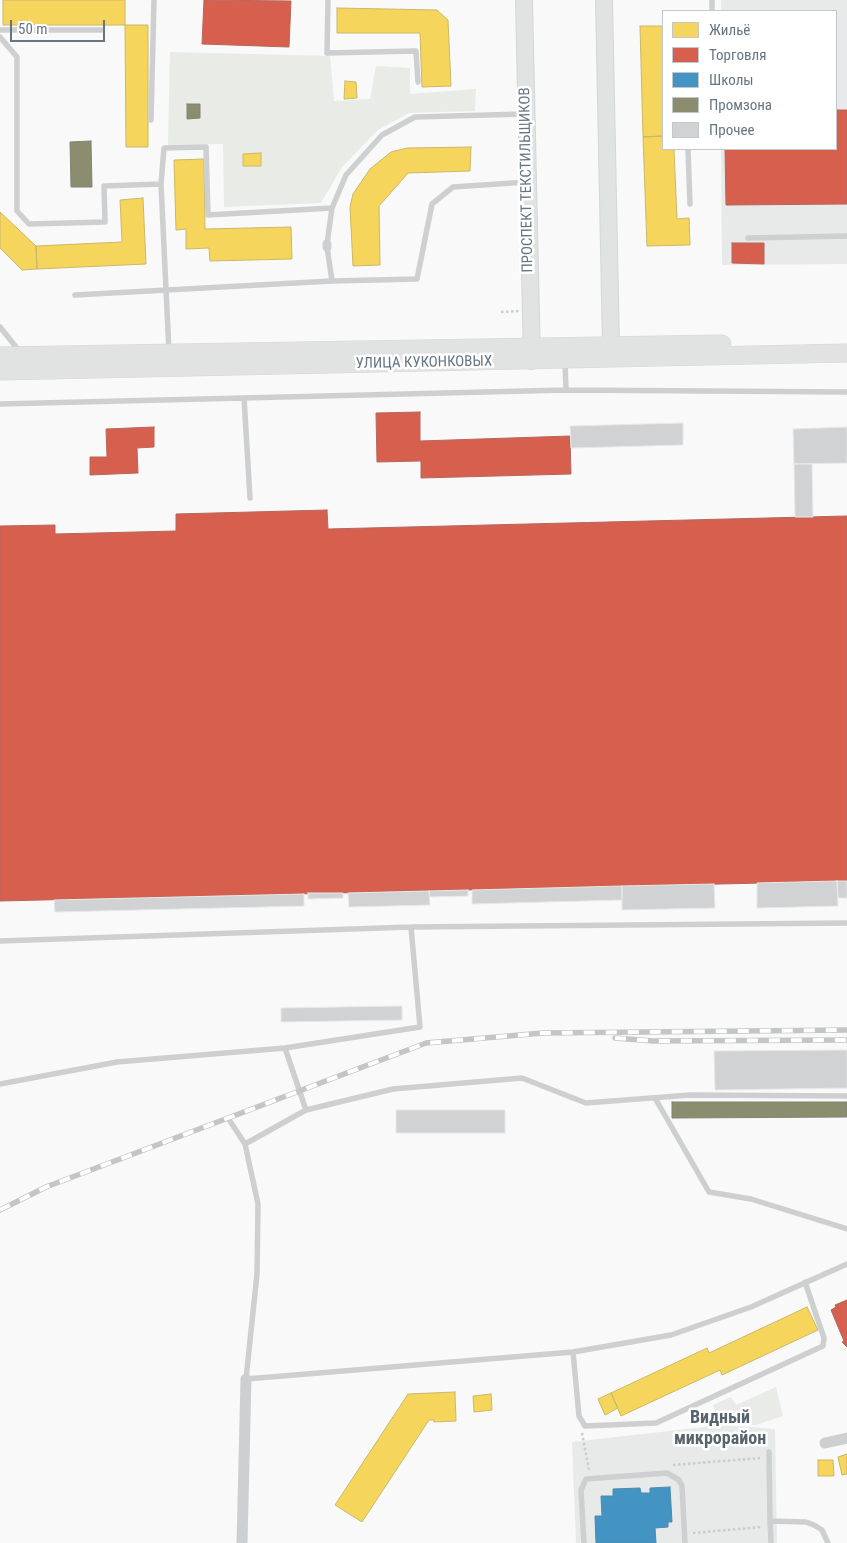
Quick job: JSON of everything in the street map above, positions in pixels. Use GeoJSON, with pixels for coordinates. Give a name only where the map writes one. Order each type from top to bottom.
{"type":"FeatureCollection","features":[{"type":"Feature","properties":{"kind":"main road","name":"ПРОСПЕКТ ТЕКСТИЛЬЩИКОВ"},"geometry":{"type":"LineString","coordinates":[[524,0],[531,354]]}},
{"type":"Feature","properties":{"kind":"main road"},"geometry":{"type":"LineString","coordinates":[[565,354],[611,346],[604,0]]}},
{"type":"Feature","properties":{"kind":"main road"},"geometry":{"type":"LineString","coordinates":[[592,347],[600,340],[609,309]]}},
{"type":"Feature","properties":{"kind":"main road","name":"УЛИЦА КУКОНКОВЫХ"},"geometry":{"type":"LineString","coordinates":[[565,354],[592,347],[611,346],[847,342]]}},
{"type":"Feature","properties":{"kind":"main road","name":"УЛИЦА КУКОНКОВЫХ"},"geometry":{"type":"LineString","coordinates":[[0,356],[847,353]]}},
{"type":"Feature","properties":{"kind":"main road","name":"УЛИЦА КУКОНКОВЫХ"},"geometry":{"type":"LineString","coordinates":[[0,371],[531,354]]}},
{"type":"Feature","properties":{"kind":"street"},"geometry":{"type":"LineString","coordinates":[[242,1543],[246,1379]]}},
{"type":"Feature","properties":{"kind":"street"},"geometry":{"type":"LineString","coordinates":[[825,1443],[847,1438]]}},
{"type":"Feature","properties":{"kind":"lane"},"geometry":{"type":"LineString","coordinates":[[151,120],[154,0]]}},
{"type":"Feature","properties":{"kind":"lane"},"geometry":{"type":"LineString","coordinates":[[328,0],[327,53],[416,51],[418,82]]}},
{"type":"Feature","properties":{"kind":"lane"},"geometry":{"type":"LineString","coordinates":[[0,30],[102,30]]}},
{"type":"Feature","properties":{"kind":"lane"},"geometry":{"type":"LineString","coordinates":[[0,37],[17,57],[17,211],[28,224],[105,222],[104,186],[162,184]]}},
{"type":"Feature","properties":{"kind":"lane"},"geometry":{"type":"LineString","coordinates":[[332,281],[327,245],[332,208],[346,175],[382,134],[414,116],[526,114]]}},
{"type":"Feature","properties":{"kind":"lane"},"geometry":{"type":"LineString","coordinates":[[170,354],[162,184],[164,148],[206,147],[208,215],[332,208]]}},
{"type":"Feature","properties":{"kind":"lane"},"geometry":{"type":"LineString","coordinates":[[688,150],[690,204]]}},
{"type":"Feature","properties":{"kind":"lane"},"geometry":{"type":"LineString","coordinates":[[75,295],[332,281],[417,279],[432,204],[453,187],[527,182]]}},
{"type":"Feature","properties":{"kind":"lane"},"geometry":{"type":"LineString","coordinates":[[748,238],[847,236]]}},
{"type":"Feature","properties":{"kind":"lane"},"geometry":{"type":"LineString","coordinates":[[0,327],[23,356]]}},
{"type":"Feature","properties":{"kind":"lane"},"geometry":{"type":"LineString","coordinates":[[565,354],[566,390]]}},
{"type":"Feature","properties":{"kind":"lane"},"geometry":{"type":"LineString","coordinates":[[0,404],[566,390],[847,392]]}},
{"type":"Feature","properties":{"kind":"lane"},"geometry":{"type":"LineString","coordinates":[[244,398],[250,498]]}},
{"type":"Feature","properties":{"kind":"lane"},"geometry":{"type":"LineString","coordinates":[[0,941],[411,927],[847,923]]}},
{"type":"Feature","properties":{"kind":"lane"},"geometry":{"type":"LineString","coordinates":[[0,1084],[117,1062],[285,1048],[420,1027],[411,927]]}},
{"type":"Feature","properties":{"kind":"lane"},"geometry":{"type":"LineString","coordinates":[[285,1048],[306,1110]]}},
{"type":"Feature","properties":{"kind":"lane"},"geometry":{"type":"LineString","coordinates":[[245,1144],[306,1110],[393,1089],[522,1078],[586,1103],[690,1095],[847,1096]]}},
{"type":"Feature","properties":{"kind":"lane"},"geometry":{"type":"LineString","coordinates":[[655,1098],[709,1192],[751,1200],[847,1229]]}},
{"type":"Feature","properties":{"kind":"lane"},"geometry":{"type":"LineString","coordinates":[[230,1121],[245,1144],[258,1204],[257,1274],[246,1379],[573,1352],[671,1335],[750,1307],[847,1264]]}},
{"type":"Feature","properties":{"kind":"lane"},"geometry":{"type":"LineString","coordinates":[[573,1352],[578,1416],[585,1426],[656,1422],[823,1346],[824,1338],[805,1282]]}},
{"type":"Feature","properties":{"kind":"lane"},"geometry":{"type":"LineString","coordinates":[[769,1454],[771,1543]]}},
{"type":"Feature","properties":{"kind":"lane"},"geometry":{"type":"LineString","coordinates":[[584,1543],[581,1490],[582,1484],[590,1477],[667,1473],[673,1475],[682,1486],[685,1543]]}},
{"type":"Feature","properties":{"kind":"lane"},"geometry":{"type":"LineString","coordinates":[[770,1524],[806,1522],[822,1530],[828,1543]]}},
{"type":"Feature","properties":{"kind":"path"},"geometry":{"type":"LineString","coordinates":[[501,312],[520,311]]}},
{"type":"Feature","properties":{"kind":"path"},"geometry":{"type":"LineString","coordinates":[[584,1441],[590,1477]]}},
{"type":"Feature","properties":{"kind":"path"},"geometry":{"type":"LineString","coordinates":[[673,1475],[672,1466],[769,1454]]}},
{"type":"Feature","properties":{"kind":"path"},"geometry":{"type":"LineString","coordinates":[[684,1534],[770,1524]]}},
{"type":"Feature","properties":{"kind":"shaded area"},"geometry":{"type":"Polygon","coordinates":[[[721,0],[847,0],[847,264],[722,265],[721,150],[837,150],[837,10],[721,10],[721,0]]]}},
{"type":"Feature","properties":{"kind":"shaded area"},"geometry":{"type":"Polygon","coordinates":[[[170,52],[330,56],[334,101],[370,99],[376,66],[410,68],[410,94],[476,89],[475,111],[409,113],[378,130],[342,167],[321,203],[224,207],[223,144],[168,145],[170,52]]]}},
{"type":"Feature","properties":{"kind":"shaded area"},"geometry":{"type":"Polygon","coordinates":[[[776,1387],[783,1416],[756,1425],[744,1425],[739,1415],[721,1423],[713,1405],[731,1397],[736,1405],[776,1387]]]}},
{"type":"Feature","properties":{"kind":"shaded area"},"geometry":{"type":"Polygon","coordinates":[[[722,1425],[775,1429],[777,1543],[576,1543],[572,1442],[722,1425]]]}},
{"type":"Feature","properties":{"kind":"building: Жильё"},"geometry":{"type":"Polygon","coordinates":[[[3,0],[125,0],[125,25],[3,25],[3,0]]]}},
{"type":"Feature","properties":{"kind":"building: Жильё"},"geometry":{"type":"Polygon","coordinates":[[[337,8],[437,10],[448,20],[451,86],[422,87],[420,33],[337,33],[337,8]]]}},
{"type":"Feature","properties":{"kind":"building: Жильё"},"geometry":{"type":"Polygon","coordinates":[[[125,25],[148,25],[148,147],[126,147],[125,25]]]}},
{"type":"Feature","properties":{"kind":"building: Жильё"},"geometry":{"type":"Polygon","coordinates":[[[640,26],[662,26],[662,136],[643,137],[640,26]]]}},
{"type":"Feature","properties":{"kind":"building: Жильё"},"geometry":{"type":"Polygon","coordinates":[[[345,81],[356,82],[357,98],[344,99],[345,81]]]}},
{"type":"Feature","properties":{"kind":"building: Жильё"},"geometry":{"type":"Polygon","coordinates":[[[662,136],[662,150],[674,150],[677,219],[689,218],[690,245],[647,246],[643,137],[662,136]]]}},
{"type":"Feature","properties":{"kind":"building: Жильё"},"geometry":{"type":"Polygon","coordinates":[[[471,147],[470,171],[408,173],[379,206],[380,265],[353,266],[350,207],[353,194],[370,169],[391,152],[407,148],[471,147]]]}},
{"type":"Feature","properties":{"kind":"building: Жильё"},"geometry":{"type":"Polygon","coordinates":[[[261,153],[261,166],[243,166],[243,154],[261,153]]]}},
{"type":"Feature","properties":{"kind":"building: Жильё"},"geometry":{"type":"Polygon","coordinates":[[[204,159],[205,229],[291,227],[292,259],[210,261],[209,248],[186,249],[186,229],[176,230],[174,160],[204,159]]]}},
{"type":"Feature","properties":{"kind":"building: Жильё"},"geometry":{"type":"Polygon","coordinates":[[[143,198],[146,264],[37,269],[36,246],[122,242],[120,200],[143,198]]]}},
{"type":"Feature","properties":{"kind":"building: Жильё"},"geometry":{"type":"Polygon","coordinates":[[[0,212],[36,246],[37,269],[22,270],[0,248],[0,212]]]}},
{"type":"Feature","properties":{"kind":"building: Жильё"},"geometry":{"type":"Polygon","coordinates":[[[807,1307],[818,1330],[722,1375],[720,1370],[621,1416],[611,1393],[707,1348],[709,1353],[807,1307]]]}},
{"type":"Feature","properties":{"kind":"building: Жильё"},"geometry":{"type":"Polygon","coordinates":[[[455,1392],[456,1421],[434,1422],[434,1420],[429,1420],[362,1522],[335,1505],[408,1394],[455,1392]]]}},
{"type":"Feature","properties":{"kind":"building: Жильё"},"geometry":{"type":"Polygon","coordinates":[[[611,1393],[618,1408],[605,1415],[598,1399],[611,1393]]]}},
{"type":"Feature","properties":{"kind":"building: Жильё"},"geometry":{"type":"Polygon","coordinates":[[[491,1394],[492,1410],[474,1412],[473,1396],[491,1394]]]}},
{"type":"Feature","properties":{"kind":"building: Жильё"},"geometry":{"type":"Polygon","coordinates":[[[847,1454],[847,1474],[842,1475],[838,1457],[847,1454]]]}},
{"type":"Feature","properties":{"kind":"building: Жильё"},"geometry":{"type":"Polygon","coordinates":[[[818,1460],[833,1460],[834,1476],[818,1476],[818,1460]]]}},
{"type":"Feature","properties":{"kind":"building: Торговля"},"geometry":{"type":"Polygon","coordinates":[[[204,0],[291,1],[289,47],[202,44],[204,0]]]}},
{"type":"Feature","properties":{"kind":"building: Торговля"},"geometry":{"type":"Polygon","coordinates":[[[837,110],[847,110],[847,204],[726,205],[725,150],[837,150],[837,110]]]}},
{"type":"Feature","properties":{"kind":"building: Торговля"},"geometry":{"type":"Polygon","coordinates":[[[732,243],[764,243],[764,264],[732,263],[732,243]]]}},
{"type":"Feature","properties":{"kind":"building: Торговля"},"geometry":{"type":"Polygon","coordinates":[[[420,412],[420,441],[570,436],[571,474],[421,478],[421,461],[377,462],[376,413],[420,412]]]}},
{"type":"Feature","properties":{"kind":"building: Торговля"},"geometry":{"type":"Polygon","coordinates":[[[154,427],[154,447],[137,448],[138,473],[90,475],[90,457],[107,457],[106,429],[154,427]]]}},
{"type":"Feature","properties":{"kind":"building: Торговля"},"geometry":{"type":"Polygon","coordinates":[[[327,510],[328,529],[847,516],[847,881],[0,901],[0,526],[55,525],[55,534],[176,531],[176,514],[327,510]]]}},
{"type":"Feature","properties":{"kind":"building: Торговля"},"geometry":{"type":"Polygon","coordinates":[[[847,1300],[847,1347],[842,1342],[844,1341],[831,1310],[836,1307],[835,1305],[847,1300]]]}},
{"type":"Feature","properties":{"kind":"building: Школы"},"geometry":{"type":"Polygon","coordinates":[[[670,1487],[672,1522],[668,1522],[668,1527],[655,1528],[656,1543],[596,1543],[595,1516],[602,1516],[601,1496],[613,1496],[613,1489],[640,1488],[641,1493],[650,1493],[650,1488],[670,1487]]]}},
{"type":"Feature","properties":{"kind":"building: Промзона"},"geometry":{"type":"Polygon","coordinates":[[[187,104],[200,104],[200,118],[187,119],[187,104]]]}},
{"type":"Feature","properties":{"kind":"building: Промзона"},"geometry":{"type":"Polygon","coordinates":[[[91,141],[92,187],[71,187],[70,142],[91,141]]]}},
{"type":"Feature","properties":{"kind":"building: Промзона"},"geometry":{"type":"Polygon","coordinates":[[[672,1102],[847,1102],[847,1117],[672,1118],[672,1102]]]}},
{"type":"Feature","properties":{"kind":"building: Прочее"},"geometry":{"type":"Polygon","coordinates":[[[683,423],[683,445],[571,448],[570,426],[683,423]]]}},
{"type":"Feature","properties":{"kind":"building: Прочее"},"geometry":{"type":"Polygon","coordinates":[[[847,427],[847,463],[794,464],[793,429],[847,427]]]}},
{"type":"Feature","properties":{"kind":"building: Прочее"},"geometry":{"type":"Polygon","coordinates":[[[794,464],[812,464],[813,517],[795,517],[794,464]]]}},
{"type":"Feature","properties":{"kind":"building: Прочее"},"geometry":{"type":"Polygon","coordinates":[[[837,881],[838,906],[757,908],[757,883],[837,881]]]}},
{"type":"Feature","properties":{"kind":"building: Прочее"},"geometry":{"type":"Polygon","coordinates":[[[837,881],[847,881],[847,898],[838,898],[837,881]]]}},
{"type":"Feature","properties":{"kind":"building: Прочее"},"geometry":{"type":"Polygon","coordinates":[[[714,884],[715,908],[622,910],[622,886],[714,884]]]}},
{"type":"Feature","properties":{"kind":"building: Прочее"},"geometry":{"type":"Polygon","coordinates":[[[622,886],[622,900],[472,904],[472,890],[622,886]]]}},
{"type":"Feature","properties":{"kind":"building: Прочее"},"geometry":{"type":"Polygon","coordinates":[[[468,890],[468,896],[430,897],[429,891],[468,890]]]}},
{"type":"Feature","properties":{"kind":"building: Прочее"},"geometry":{"type":"Polygon","coordinates":[[[429,891],[430,905],[349,907],[348,893],[429,891]]]}},
{"type":"Feature","properties":{"kind":"building: Прочее"},"geometry":{"type":"Polygon","coordinates":[[[308,893],[343,893],[343,898],[308,899],[308,893]]]}},
{"type":"Feature","properties":{"kind":"building: Прочее"},"geometry":{"type":"Polygon","coordinates":[[[304,894],[304,906],[55,912],[54,900],[304,894]]]}},
{"type":"Feature","properties":{"kind":"building: Прочее"},"geometry":{"type":"Polygon","coordinates":[[[402,1006],[402,1020],[281,1022],[281,1008],[402,1006]]]}},
{"type":"Feature","properties":{"kind":"building: Прочее"},"geometry":{"type":"Polygon","coordinates":[[[847,1050],[847,1088],[715,1090],[714,1051],[847,1050]]]}},
{"type":"Feature","properties":{"kind":"building: Прочее"},"geometry":{"type":"Polygon","coordinates":[[[396,1110],[505,1110],[505,1133],[396,1133],[396,1110]]]}},
{"type":"Feature","properties":{"kind":"railway"},"geometry":{"type":"LineString","coordinates":[[0,1210],[46,1187],[426,1043],[543,1033],[847,1030]]}},
{"type":"Feature","properties":{"kind":"railway"},"geometry":{"type":"LineString","coordinates":[[615,1038],[653,1041],[847,1040]]}},
{"type":"Feature","properties":{"kind":"district","name":"Видный микрорайон"},"geometry":{"type":"Point","coordinates":[720,1428]}}]}
